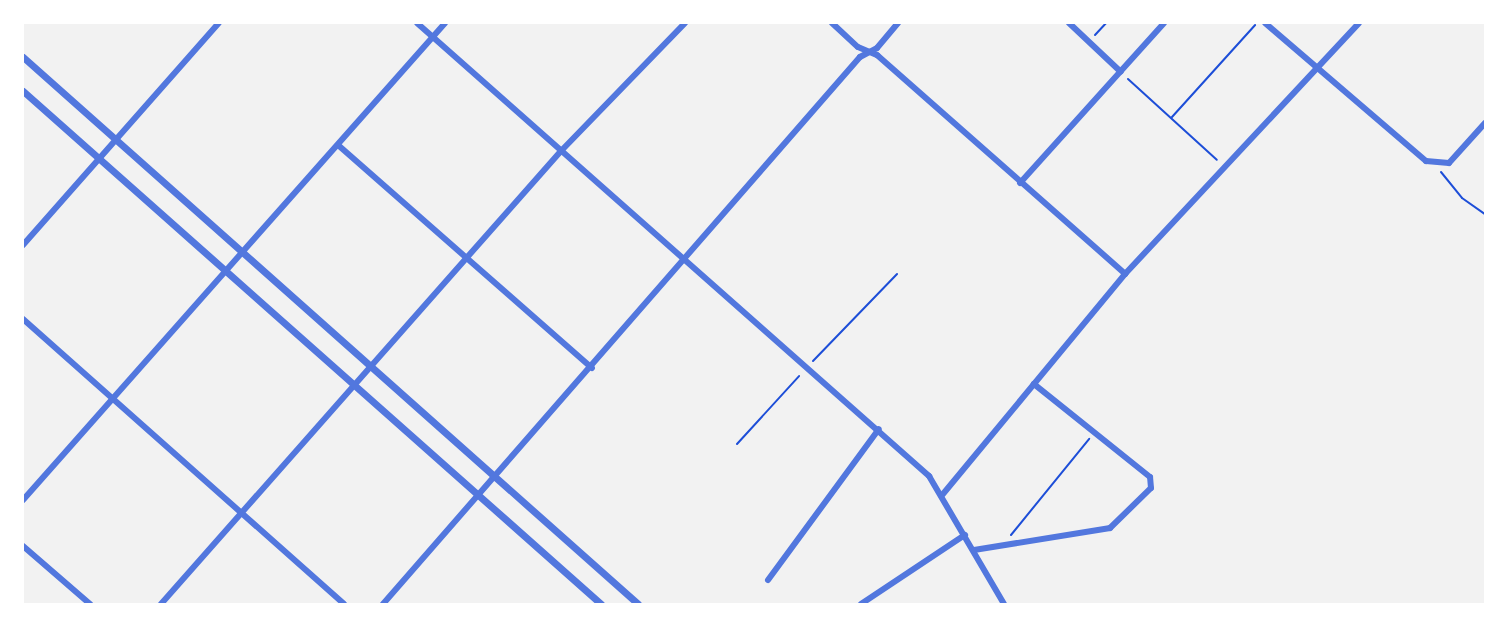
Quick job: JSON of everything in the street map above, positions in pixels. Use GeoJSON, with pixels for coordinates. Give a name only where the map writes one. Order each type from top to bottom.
{"type":"FeatureCollection","features":[{"type":"Feature","properties":{"kind":"street"},"geometry":{"type":"LineString","coordinates":[[23,245],[219,23]]}},
{"type":"Feature","properties":{"kind":"street"},"geometry":{"type":"LineString","coordinates":[[417,23],[879,429],[943,494],[1004,604]]}},
{"type":"Feature","properties":{"kind":"street"},"geometry":{"type":"LineString","coordinates":[[23,500],[445,23]]}},
{"type":"Feature","properties":{"kind":"street"},"geometry":{"type":"LineString","coordinates":[[161,604],[561,151],[685,23]]}},
{"type":"Feature","properties":{"kind":"street"},"geometry":{"type":"LineString","coordinates":[[832,23],[1125,274]]}},
{"type":"Feature","properties":{"kind":"street"},"geometry":{"type":"LineString","coordinates":[[383,604],[592,368],[860,57],[869,52],[898,23]]}},
{"type":"Feature","properties":{"kind":"street"},"geometry":{"type":"LineString","coordinates":[[1069,23],[1121,72]]}},
{"type":"Feature","properties":{"kind":"street"},"geometry":{"type":"LineString","coordinates":[[1020,183],[1164,23]]}},
{"type":"Feature","properties":{"kind":"street"},"geometry":{"type":"LineString","coordinates":[[1265,23],[1315,69],[1437,165],[1448,163],[1485,123]]}},
{"type":"Feature","properties":{"kind":"street"},"geometry":{"type":"LineString","coordinates":[[943,494],[1125,274],[1359,23]]}},
{"type":"Feature","properties":{"kind":"street"},"geometry":{"type":"LineString","coordinates":[[23,57],[638,604]]}},
{"type":"Feature","properties":{"kind":"street"},"geometry":{"type":"LineString","coordinates":[[23,91],[601,604]]}},
{"type":"Feature","properties":{"kind":"street"},"geometry":{"type":"LineString","coordinates":[[338,145],[592,368]]}},
{"type":"Feature","properties":{"kind":"street"},"geometry":{"type":"LineString","coordinates":[[23,319],[344,604]]}},
{"type":"Feature","properties":{"kind":"street"},"geometry":{"type":"LineString","coordinates":[[974,550],[1005,542],[1116,526],[1151,488],[1150,477],[1034,384]]}},
{"type":"Feature","properties":{"kind":"street"},"geometry":{"type":"LineString","coordinates":[[768,580],[879,429]]}},
{"type":"Feature","properties":{"kind":"street"},"geometry":{"type":"LineString","coordinates":[[861,604],[965,535]]}},
{"type":"Feature","properties":{"kind":"street"},"geometry":{"type":"LineString","coordinates":[[23,546],[90,604]]}},
{"type":"Feature","properties":{"kind":"path"},"geometry":{"type":"LineString","coordinates":[[1090,41],[1106,23]]}},
{"type":"Feature","properties":{"kind":"path"},"geometry":{"type":"LineString","coordinates":[[1171,118],[1258,23]]}},
{"type":"Feature","properties":{"kind":"path"},"geometry":{"type":"LineString","coordinates":[[1121,72],[1225,168]]}},
{"type":"Feature","properties":{"kind":"path"},"geometry":{"type":"LineString","coordinates":[[1437,165],[1462,198],[1485,214]]}},
{"type":"Feature","properties":{"kind":"path"},"geometry":{"type":"LineString","coordinates":[[737,444],[897,274]]}},
{"type":"Feature","properties":{"kind":"path"},"geometry":{"type":"LineString","coordinates":[[1005,542],[1094,432]]}}]}
